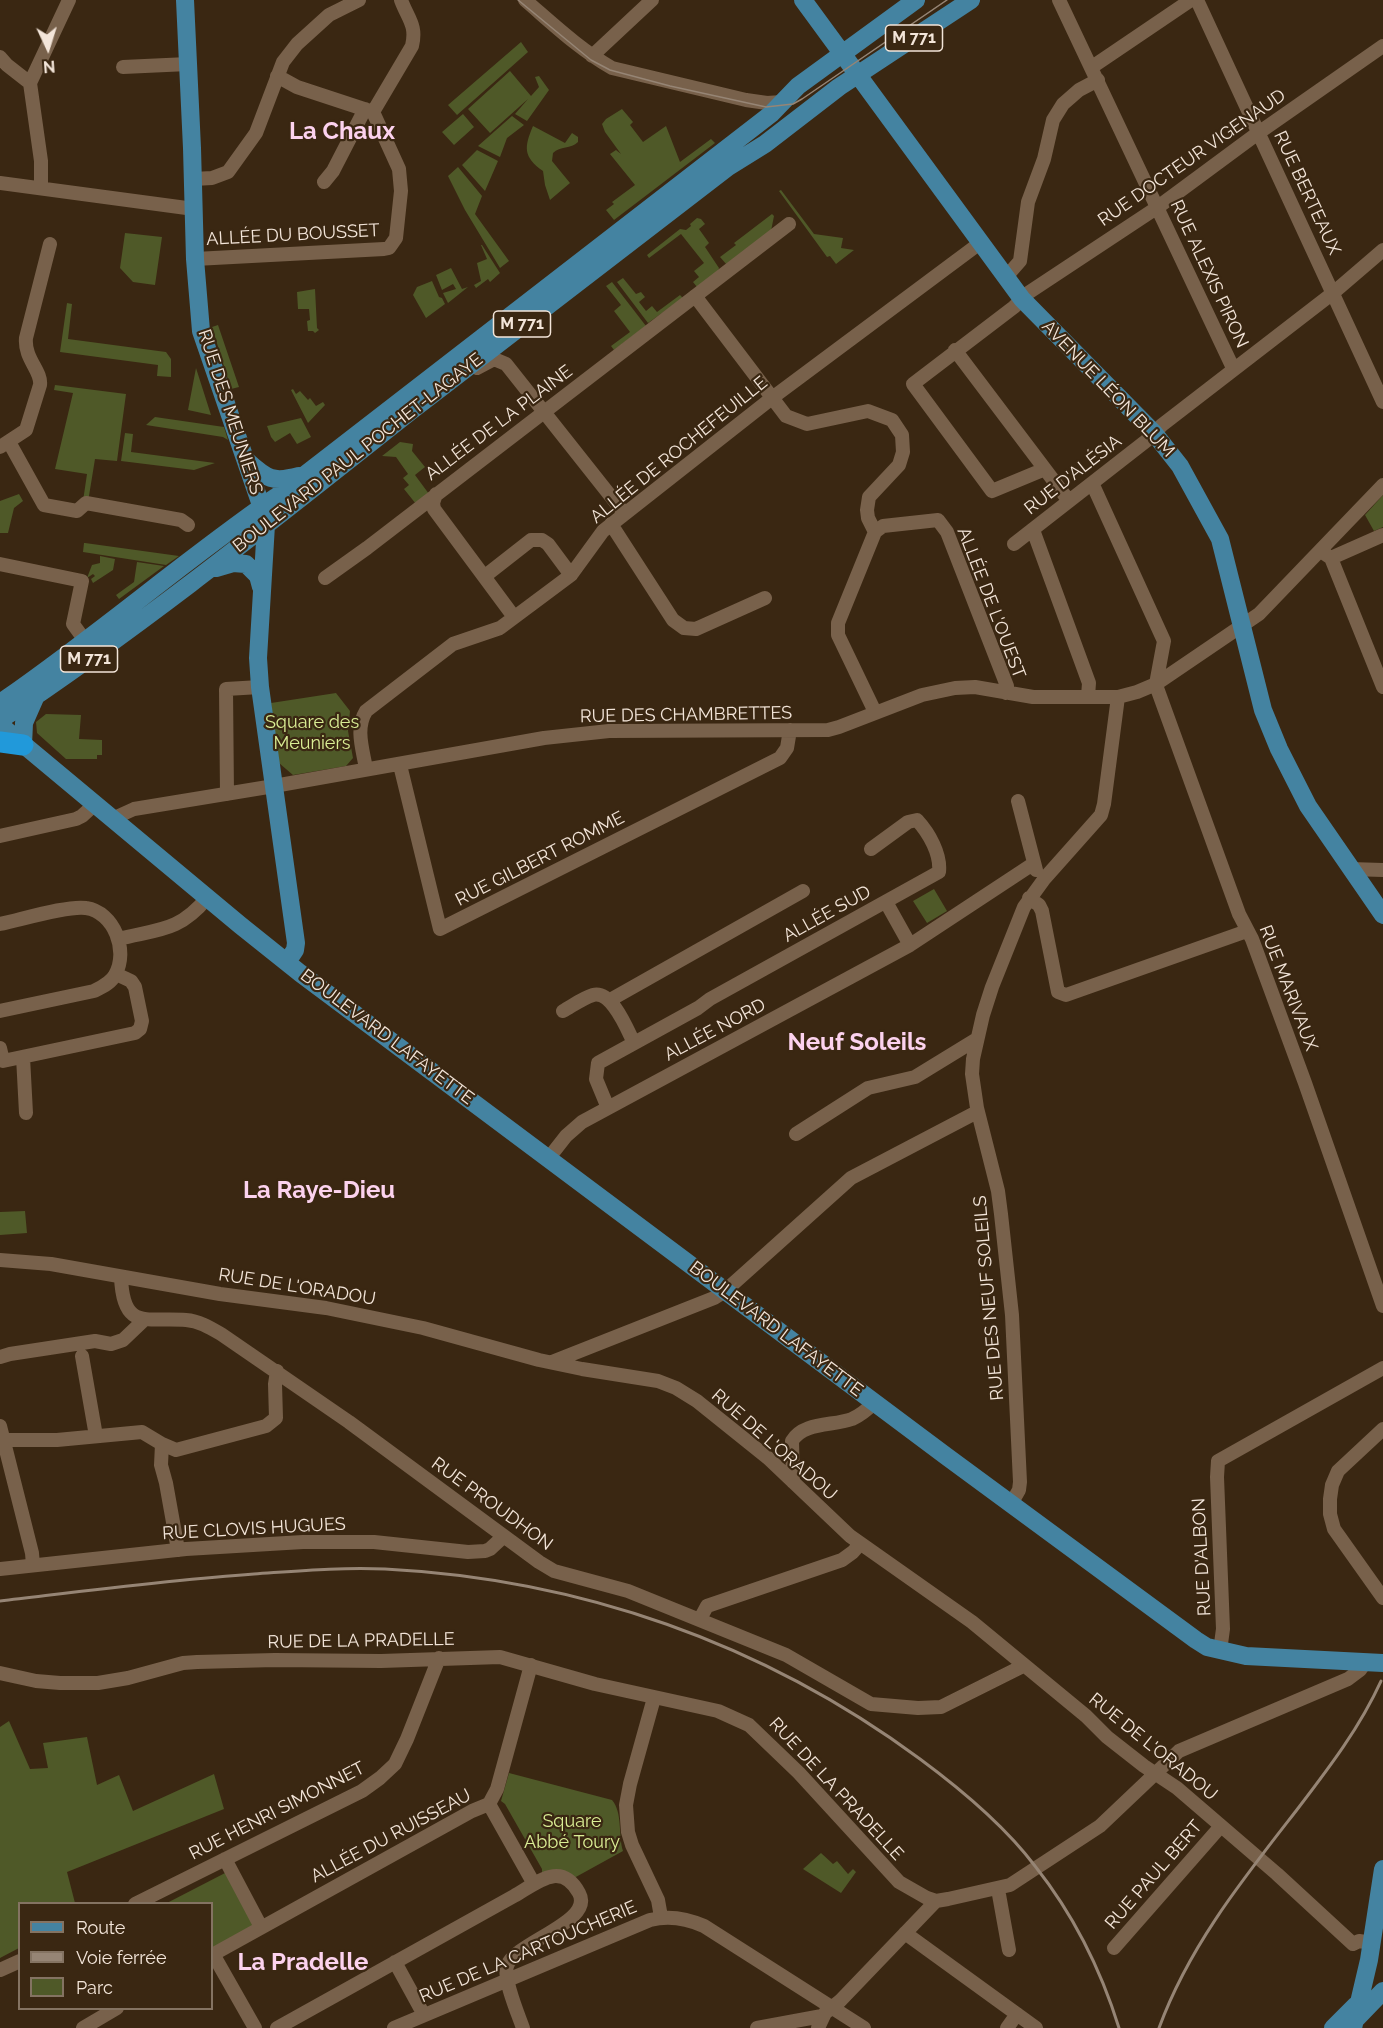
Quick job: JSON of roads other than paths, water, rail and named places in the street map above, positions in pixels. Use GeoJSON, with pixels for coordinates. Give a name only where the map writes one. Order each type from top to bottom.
{"type":"FeatureCollection","features":[{"type":"Feature","properties":{"kind":"highway"},"geometry":{"type":"LineString","coordinates":[[0,742],[23,745]]}},
{"type":"Feature","properties":{"kind":"main road","name":"RUE DES MEUNIERS"},"geometry":{"type":"LineString","coordinates":[[185,0],[194,179],[195,259],[201,331],[264,516],[258,658],[260,687],[296,943],[295,950],[287,962]]}},
{"type":"Feature","properties":{"kind":"main road","name":"AVENUE LÉON BLUM"},"geometry":{"type":"LineString","coordinates":[[803,0],[1022,299],[1154,433],[1180,466],[1220,538],[1263,710],[1279,749],[1308,806],[1383,915]]}},
{"type":"Feature","properties":{"kind":"main road","name":"M 771"},"geometry":{"type":"LineString","coordinates":[[842,54],[916,0]]}},
{"type":"Feature","properties":{"kind":"main road","name":"M 771"},"geometry":{"type":"LineString","coordinates":[[858,76],[971,0]]}},
{"type":"Feature","properties":{"kind":"main road","name":"BOULEVARD PAUL POCHET-LAGAYE"},"geometry":{"type":"LineString","coordinates":[[0,703],[32,690],[142,621],[209,569],[304,475],[728,148],[771,114],[798,86],[842,54]]}},
{"type":"Feature","properties":{"kind":"main road","name":"BOULEVARD PAUL POCHET-LAGAYE"},"geometry":{"type":"LineString","coordinates":[[0,720],[86,642],[410,412],[728,167],[765,144],[839,87],[858,76]]}},
{"type":"Feature","properties":{"kind":"main road"},"geometry":{"type":"LineString","coordinates":[[246,460],[267,478],[276,480],[304,475]]}},
{"type":"Feature","properties":{"kind":"main road"},"geometry":{"type":"LineString","coordinates":[[209,569],[233,563],[246,564],[258,576],[262,592]]}},
{"type":"Feature","properties":{"kind":"main road"},"geometry":{"type":"LineString","coordinates":[[0,687],[32,690],[24,723],[23,745]]}},
{"type":"Feature","properties":{"kind":"main road","name":"BOULEVARD LAFAYETTE"},"geometry":{"type":"LineString","coordinates":[[0,725],[111,819],[287,962],[548,1159],[1196,1640],[1207,1647],[1246,1656],[1378,1663]]}},
{"type":"Feature","properties":{"kind":"main road"},"geometry":{"type":"LineString","coordinates":[[1348,2022],[1372,1943],[1383,1869]]}},
{"type":"Feature","properties":{"kind":"main road"},"geometry":{"type":"LineString","coordinates":[[1348,2022],[1383,1992]]}},
{"type":"Feature","properties":{"kind":"street"},"geometry":{"type":"LineString","coordinates":[[41,189],[41,161],[30,83],[69,0]]}},
{"type":"Feature","properties":{"kind":"street"},"geometry":{"type":"LineString","coordinates":[[194,179],[212,178],[228,172],[256,133],[283,62],[329,15],[359,0]]}},
{"type":"Feature","properties":{"kind":"street"},"geometry":{"type":"LineString","coordinates":[[324,182],[412,46],[415,35],[411,19],[401,0]]}},
{"type":"Feature","properties":{"kind":"street"},"geometry":{"type":"LineString","coordinates":[[525,0],[592,56],[612,68],[746,100],[767,103],[782,102]]}},
{"type":"Feature","properties":{"kind":"street"},"geometry":{"type":"LineString","coordinates":[[592,56],[652,0]]}},
{"type":"Feature","properties":{"kind":"street","name":"RUE ALEXIS PIRON"},"geometry":{"type":"LineString","coordinates":[[1059,0],[1233,368]]}},
{"type":"Feature","properties":{"kind":"street"},"geometry":{"type":"LineString","coordinates":[[1006,277],[1020,261],[1028,202],[1044,159],[1053,120],[1063,104],[1095,74],[1191,0]]}},
{"type":"Feature","properties":{"kind":"street","name":"RUE BERTEAUX"},"geometry":{"type":"LineString","coordinates":[[1197,0],[1383,402]]}},
{"type":"Feature","properties":{"kind":"street","name":"RUE DOCTEUR VIGENAUD"},"geometry":{"type":"LineString","coordinates":[[1045,469],[992,491],[913,384],[955,350],[1014,308],[1028,293],[1158,207],[1383,46]]}},
{"type":"Feature","properties":{"kind":"street"},"geometry":{"type":"LineString","coordinates":[[0,57],[30,83]]}},
{"type":"Feature","properties":{"kind":"street"},"geometry":{"type":"LineString","coordinates":[[123,67],[188,64]]}},
{"type":"Feature","properties":{"kind":"street"},"geometry":{"type":"LineString","coordinates":[[277,76],[297,87],[369,111]]}},
{"type":"Feature","properties":{"kind":"street","name":"ALLÉE DU BOUSSET"},"geometry":{"type":"LineString","coordinates":[[195,259],[384,249],[392,246],[397,234],[401,191],[399,169],[369,111]]}},
{"type":"Feature","properties":{"kind":"street"},"geometry":{"type":"LineString","coordinates":[[0,183],[194,209]]}},
{"type":"Feature","properties":{"kind":"street","name":"ALLÉE DE LA PLAINE"},"geometry":{"type":"LineString","coordinates":[[326,578],[789,224]]}},
{"type":"Feature","properties":{"kind":"street","name":"ALLÉE DE ROCHEFEUILLE"},"geometry":{"type":"LineString","coordinates":[[366,770],[360,720],[366,711],[453,644],[500,628],[571,574],[603,531],[624,513],[771,398],[980,243]]}},
{"type":"Feature","properties":{"kind":"street"},"geometry":{"type":"LineString","coordinates":[[50,244],[25,347],[27,356],[40,378],[40,385],[26,430],[4,445],[44,505],[77,511],[86,503],[181,520],[188,525]]}},
{"type":"Feature","properties":{"kind":"street","name":"RUE D'ALÉSIA"},"geometry":{"type":"LineString","coordinates":[[1014,544],[1233,368],[1333,293],[1383,250]]}},
{"type":"Feature","properties":{"kind":"street"},"geometry":{"type":"LineString","coordinates":[[694,297],[786,416],[807,424],[867,411],[892,420],[902,435],[903,452],[899,465],[869,497],[868,518],[876,532],[838,623],[838,635],[875,712]]}},
{"type":"Feature","properties":{"kind":"street"},"geometry":{"type":"LineString","coordinates":[[506,364],[504,352],[507,336]]}},
{"type":"Feature","properties":{"kind":"street"},"geometry":{"type":"LineString","coordinates":[[955,350],[1069,501]]}},
{"type":"Feature","properties":{"kind":"street"},"geometry":{"type":"LineString","coordinates":[[410,412],[437,399],[488,361],[494,359],[506,364],[624,513]]}},
{"type":"Feature","properties":{"kind":"street"},"geometry":{"type":"LineString","coordinates":[[1092,483],[1164,641],[1156,684]]}},
{"type":"Feature","properties":{"kind":"street","name":"RUE DES CHAMBRETTES"},"geometry":{"type":"LineString","coordinates":[[111,819],[134,809],[400,765],[544,738],[609,730],[828,730],[922,695],[955,688],[975,687],[1033,697],[1118,697],[1156,684],[1259,614],[1326,555],[1383,485]]}},
{"type":"Feature","properties":{"kind":"street"},"geometry":{"type":"LineString","coordinates":[[436,494],[434,509],[514,617]]}},
{"type":"Feature","properties":{"kind":"street","name":"ALLÉE DE L'OUEST"},"geometry":{"type":"LineString","coordinates":[[876,532],[883,526],[938,520],[947,532],[1006,686],[1006,693]]}},
{"type":"Feature","properties":{"kind":"street"},"geometry":{"type":"LineString","coordinates":[[611,524],[673,621],[684,628],[696,629],[765,598]]}},
{"type":"Feature","properties":{"kind":"street"},"geometry":{"type":"LineString","coordinates":[[1033,530],[1089,683],[1088,696]]}},
{"type":"Feature","properties":{"kind":"street"},"geometry":{"type":"LineString","coordinates":[[1383,536],[1326,555],[1383,687]]}},
{"type":"Feature","properties":{"kind":"street"},"geometry":{"type":"LineString","coordinates":[[485,576],[531,540],[542,540],[548,544],[571,574]]}},
{"type":"Feature","properties":{"kind":"street"},"geometry":{"type":"LineString","coordinates":[[0,564],[82,580],[73,624],[86,642]]}},
{"type":"Feature","properties":{"kind":"street","name":"RUE MARIVAUX"},"geometry":{"type":"LineString","coordinates":[[1156,684],[1305,1083],[1383,1306]]}},
{"type":"Feature","properties":{"kind":"street"},"geometry":{"type":"LineString","coordinates":[[227,794],[226,689],[260,687]]}},
{"type":"Feature","properties":{"kind":"street","name":"RUE DES NEUF SOLEILS"},"geometry":{"type":"LineString","coordinates":[[1011,1504],[1019,1490],[1020,1482],[1012,1316],[998,1191],[977,1112],[972,1074],[977,1039],[992,987],[1024,907],[1045,878],[1101,815],[1118,697]]}},
{"type":"Feature","properties":{"kind":"street","name":"RUE GILBERT ROMME"},"geometry":{"type":"LineString","coordinates":[[400,765],[440,929],[780,758],[787,748],[790,730]]}},
{"type":"Feature","properties":{"kind":"street"},"geometry":{"type":"LineString","coordinates":[[1018,801],[1036,870],[1045,878]]}},
{"type":"Feature","properties":{"kind":"street"},"geometry":{"type":"LineString","coordinates":[[0,836],[76,819],[95,804]]}},
{"type":"Feature","properties":{"kind":"street","name":"ALLÉE SUD"},"geometry":{"type":"LineString","coordinates":[[608,1108],[596,1079],[598,1063],[939,872],[940,862],[937,851],[917,820],[908,822],[871,849]]}},
{"type":"Feature","properties":{"kind":"street","name":"ALLÉE NORD"},"geometry":{"type":"LineString","coordinates":[[548,1159],[574,1128],[910,945],[1034,864]]}},
{"type":"Feature","properties":{"kind":"street"},"geometry":{"type":"LineString","coordinates":[[1350,869],[1383,870]]}},
{"type":"Feature","properties":{"kind":"street","name":"ALLÉE SUD"},"geometry":{"type":"LineString","coordinates":[[563,1011],[593,995],[603,995],[610,1000],[803,891]]}},
{"type":"Feature","properties":{"kind":"street"},"geometry":{"type":"LineString","coordinates":[[118,939],[177,925],[197,911],[207,898]]}},
{"type":"Feature","properties":{"kind":"street"},"geometry":{"type":"LineString","coordinates":[[1029,898],[1039,905],[1042,912],[1056,987],[1062,994],[1069,996],[1247,931]]}},
{"type":"Feature","properties":{"kind":"street"},"geometry":{"type":"LineString","coordinates":[[886,902],[910,945]]}},
{"type":"Feature","properties":{"kind":"street"},"geometry":{"type":"LineString","coordinates":[[0,924],[74,907],[88,908],[111,924],[118,939],[120,960],[116,974],[109,983],[94,991],[0,1011]]}},
{"type":"Feature","properties":{"kind":"street"},"geometry":{"type":"LineString","coordinates":[[0,1048],[3,1061],[135,1033],[140,1029],[142,1021],[135,987],[131,981],[116,974]]}},
{"type":"Feature","properties":{"kind":"street"},"geometry":{"type":"LineString","coordinates":[[610,1000],[634,1043]]}},
{"type":"Feature","properties":{"kind":"street"},"geometry":{"type":"LineString","coordinates":[[796,1134],[868,1088],[915,1077],[977,1039]]}},
{"type":"Feature","properties":{"kind":"street"},"geometry":{"type":"LineString","coordinates":[[23,1057],[26,1113]]}},
{"type":"Feature","properties":{"kind":"street"},"geometry":{"type":"LineString","coordinates":[[552,1362],[714,1298],[725,1291],[851,1178],[977,1112]]}},
{"type":"Feature","properties":{"kind":"street","name":"RUE DE L'ORADOU"},"geometry":{"type":"LineString","coordinates":[[0,1260],[51,1264],[220,1294],[326,1308],[423,1328],[582,1370],[647,1379],[676,1388],[733,1429],[860,1544],[972,1622],[1086,1716],[1116,1744],[1177,1788],[1277,1874],[1353,1944],[1359,1941],[1372,1943]]}},
{"type":"Feature","properties":{"kind":"street"},"geometry":{"type":"LineString","coordinates":[[0,1358],[10,1354],[95,1341],[111,1344],[123,1340],[144,1320],[129,1312],[121,1289],[121,1277]]}},
{"type":"Feature","properties":{"kind":"street","name":"RUE PROUDHON"},"geometry":{"type":"LineString","coordinates":[[144,1320],[186,1320],[202,1323],[278,1371],[554,1571],[628,1591],[700,1619],[786,1655],[863,1700],[879,1705],[932,1709],[1023,1666]]}},
{"type":"Feature","properties":{"kind":"street"},"geometry":{"type":"LineString","coordinates":[[582,1370],[590,1348]]}},
{"type":"Feature","properties":{"kind":"street"},"geometry":{"type":"LineString","coordinates":[[82,1356],[96,1436]]}},
{"type":"Feature","properties":{"kind":"street","name":"RUE D'ALBON"},"geometry":{"type":"LineString","coordinates":[[1220,1651],[1223,1629],[1216,1477],[1218,1461],[1383,1368]]}},
{"type":"Feature","properties":{"kind":"street"},"geometry":{"type":"LineString","coordinates":[[4,1440],[57,1440],[142,1432],[176,1450],[266,1426],[276,1418],[275,1384],[278,1371]]}},
{"type":"Feature","properties":{"kind":"street"},"geometry":{"type":"LineString","coordinates":[[793,1482],[792,1441],[795,1436],[808,1428],[853,1419],[875,1402]]}},
{"type":"Feature","properties":{"kind":"street"},"geometry":{"type":"LineString","coordinates":[[0,1426],[33,1565]]}},
{"type":"Feature","properties":{"kind":"street"},"geometry":{"type":"LineString","coordinates":[[1383,1429],[1338,1471],[1332,1485],[1330,1514],[1334,1529],[1383,1598]]}},
{"type":"Feature","properties":{"kind":"street"},"geometry":{"type":"LineString","coordinates":[[162,1444],[161,1465],[178,1550]]}},
{"type":"Feature","properties":{"kind":"street","name":"RUE CLOVIS HUGUES"},"geometry":{"type":"LineString","coordinates":[[0,1569],[178,1550],[303,1542],[374,1542],[468,1552],[485,1551],[504,1536]]}},
{"type":"Feature","properties":{"kind":"street"},"geometry":{"type":"LineString","coordinates":[[700,1619],[707,1606],[842,1560],[860,1544]]}},
{"type":"Feature","properties":{"kind":"street","name":"RUE DE LA PRADELLE"},"geometry":{"type":"LineString","coordinates":[[0,1673],[36,1681],[98,1683],[142,1675],[183,1663],[197,1662],[381,1661],[500,1657],[595,1684],[718,1712],[750,1725],[799,1773],[899,1882],[936,1900]]}},
{"type":"Feature","properties":{"kind":"street","name":"RUE HENRI SIMONNET"},"geometry":{"type":"LineString","coordinates":[[139,1902],[362,1791],[380,1778],[395,1764],[439,1658]]}},
{"type":"Feature","properties":{"kind":"street"},"geometry":{"type":"LineString","coordinates":[[757,2028],[824,2018],[936,1900],[998,1889],[1018,1879],[1100,1826],[1179,1751],[1348,1679],[1360,1670],[1378,1663]]}},
{"type":"Feature","properties":{"kind":"street"},"geometry":{"type":"LineString","coordinates":[[489,1804],[497,1789],[531,1665]]}},
{"type":"Feature","properties":{"kind":"street"},"geometry":{"type":"LineString","coordinates":[[654,1698],[626,1805],[628,1832],[632,1845],[658,1900],[661,1917]]}},
{"type":"Feature","properties":{"kind":"street","name":"ALLÉE DU RUISSEAU"},"geometry":{"type":"LineString","coordinates":[[213,1954],[472,1811],[489,1804],[534,1884]]}},
{"type":"Feature","properties":{"kind":"street","name":"RUE PAUL BERT"},"geometry":{"type":"LineString","coordinates":[[1114,1948],[1221,1826]]}},
{"type":"Feature","properties":{"kind":"street"},"geometry":{"type":"LineString","coordinates":[[225,1858],[261,1927]]}},
{"type":"Feature","properties":{"kind":"street"},"geometry":{"type":"LineString","coordinates":[[277,2028],[543,1878],[556,1875],[567,1878],[578,1890],[582,1899],[580,1908],[565,1923],[514,1957],[507,1966],[508,1980],[523,2028]]}},
{"type":"Feature","properties":{"kind":"street"},"geometry":{"type":"LineString","coordinates":[[998,1889],[1009,1950]]}},
{"type":"Feature","properties":{"kind":"street","name":"RUE DE LA CARTOUCHERIE"},"geometry":{"type":"LineString","coordinates":[[394,2028],[661,1917],[681,1918],[704,1926],[824,2018],[864,2028]]}},
{"type":"Feature","properties":{"kind":"street"},"geometry":{"type":"LineString","coordinates":[[905,1933],[1036,2028]]}},
{"type":"Feature","properties":{"kind":"street"},"geometry":{"type":"LineString","coordinates":[[213,1957],[255,2028]]}},
{"type":"Feature","properties":{"kind":"street"},"geometry":{"type":"LineString","coordinates":[[0,1970],[18,1962]]}},
{"type":"Feature","properties":{"kind":"street"},"geometry":{"type":"LineString","coordinates":[[395,1962],[424,2015]]}},
{"type":"Feature","properties":{"kind":"street"},"geometry":{"type":"LineString","coordinates":[[83,2028],[114,2010]]}},
{"type":"Feature","properties":{"kind":"street"},"geometry":{"type":"LineString","coordinates":[[1007,2028],[1017,2014]]}},
{"type":"Feature","properties":{"kind":"tram line"},"geometry":{"type":"LineString","coordinates":[[518,0],[591,60],[610,70],[766,107],[793,104],[802,99],[947,0]]}},
{"type":"Feature","properties":{"kind":"railway"},"geometry":{"type":"LineString","coordinates":[[0,1601],[222,1576],[385,1569],[458,1575],[529,1587],[599,1603],[667,1624],[733,1651],[798,1682],[860,1718],[920,1759],[982,1809],[1023,1851],[1062,1903],[1095,1964],[1119,2028]]}},
{"type":"Feature","properties":{"kind":"railway"},"geometry":{"type":"LineString","coordinates":[[1159,2028],[1186,1969],[1219,1914],[1320,1780],[1363,1716],[1381,1681]]}},
{"type":"Feature","properties":{"kind":"district","name":"La Chaux"},"geometry":{"type":"Point","coordinates":[342,132]}},
{"type":"Feature","properties":{"kind":"district","name":"Neuf Soleils"},"geometry":{"type":"Point","coordinates":[857,1043]}},
{"type":"Feature","properties":{"kind":"district","name":"La Raye-Dieu"},"geometry":{"type":"Point","coordinates":[319,1191]}},
{"type":"Feature","properties":{"kind":"district","name":"La Pradelle"},"geometry":{"type":"Point","coordinates":[303,1963]}},
{"type":"Feature","properties":{"kind":"park label","name":"Square des Meuniers"},"geometry":{"type":"Point","coordinates":[312,733]}},
{"type":"Feature","properties":{"kind":"park label","name":"Square Abbé Toury"},"geometry":{"type":"Point","coordinates":[572,1832]}}]}
